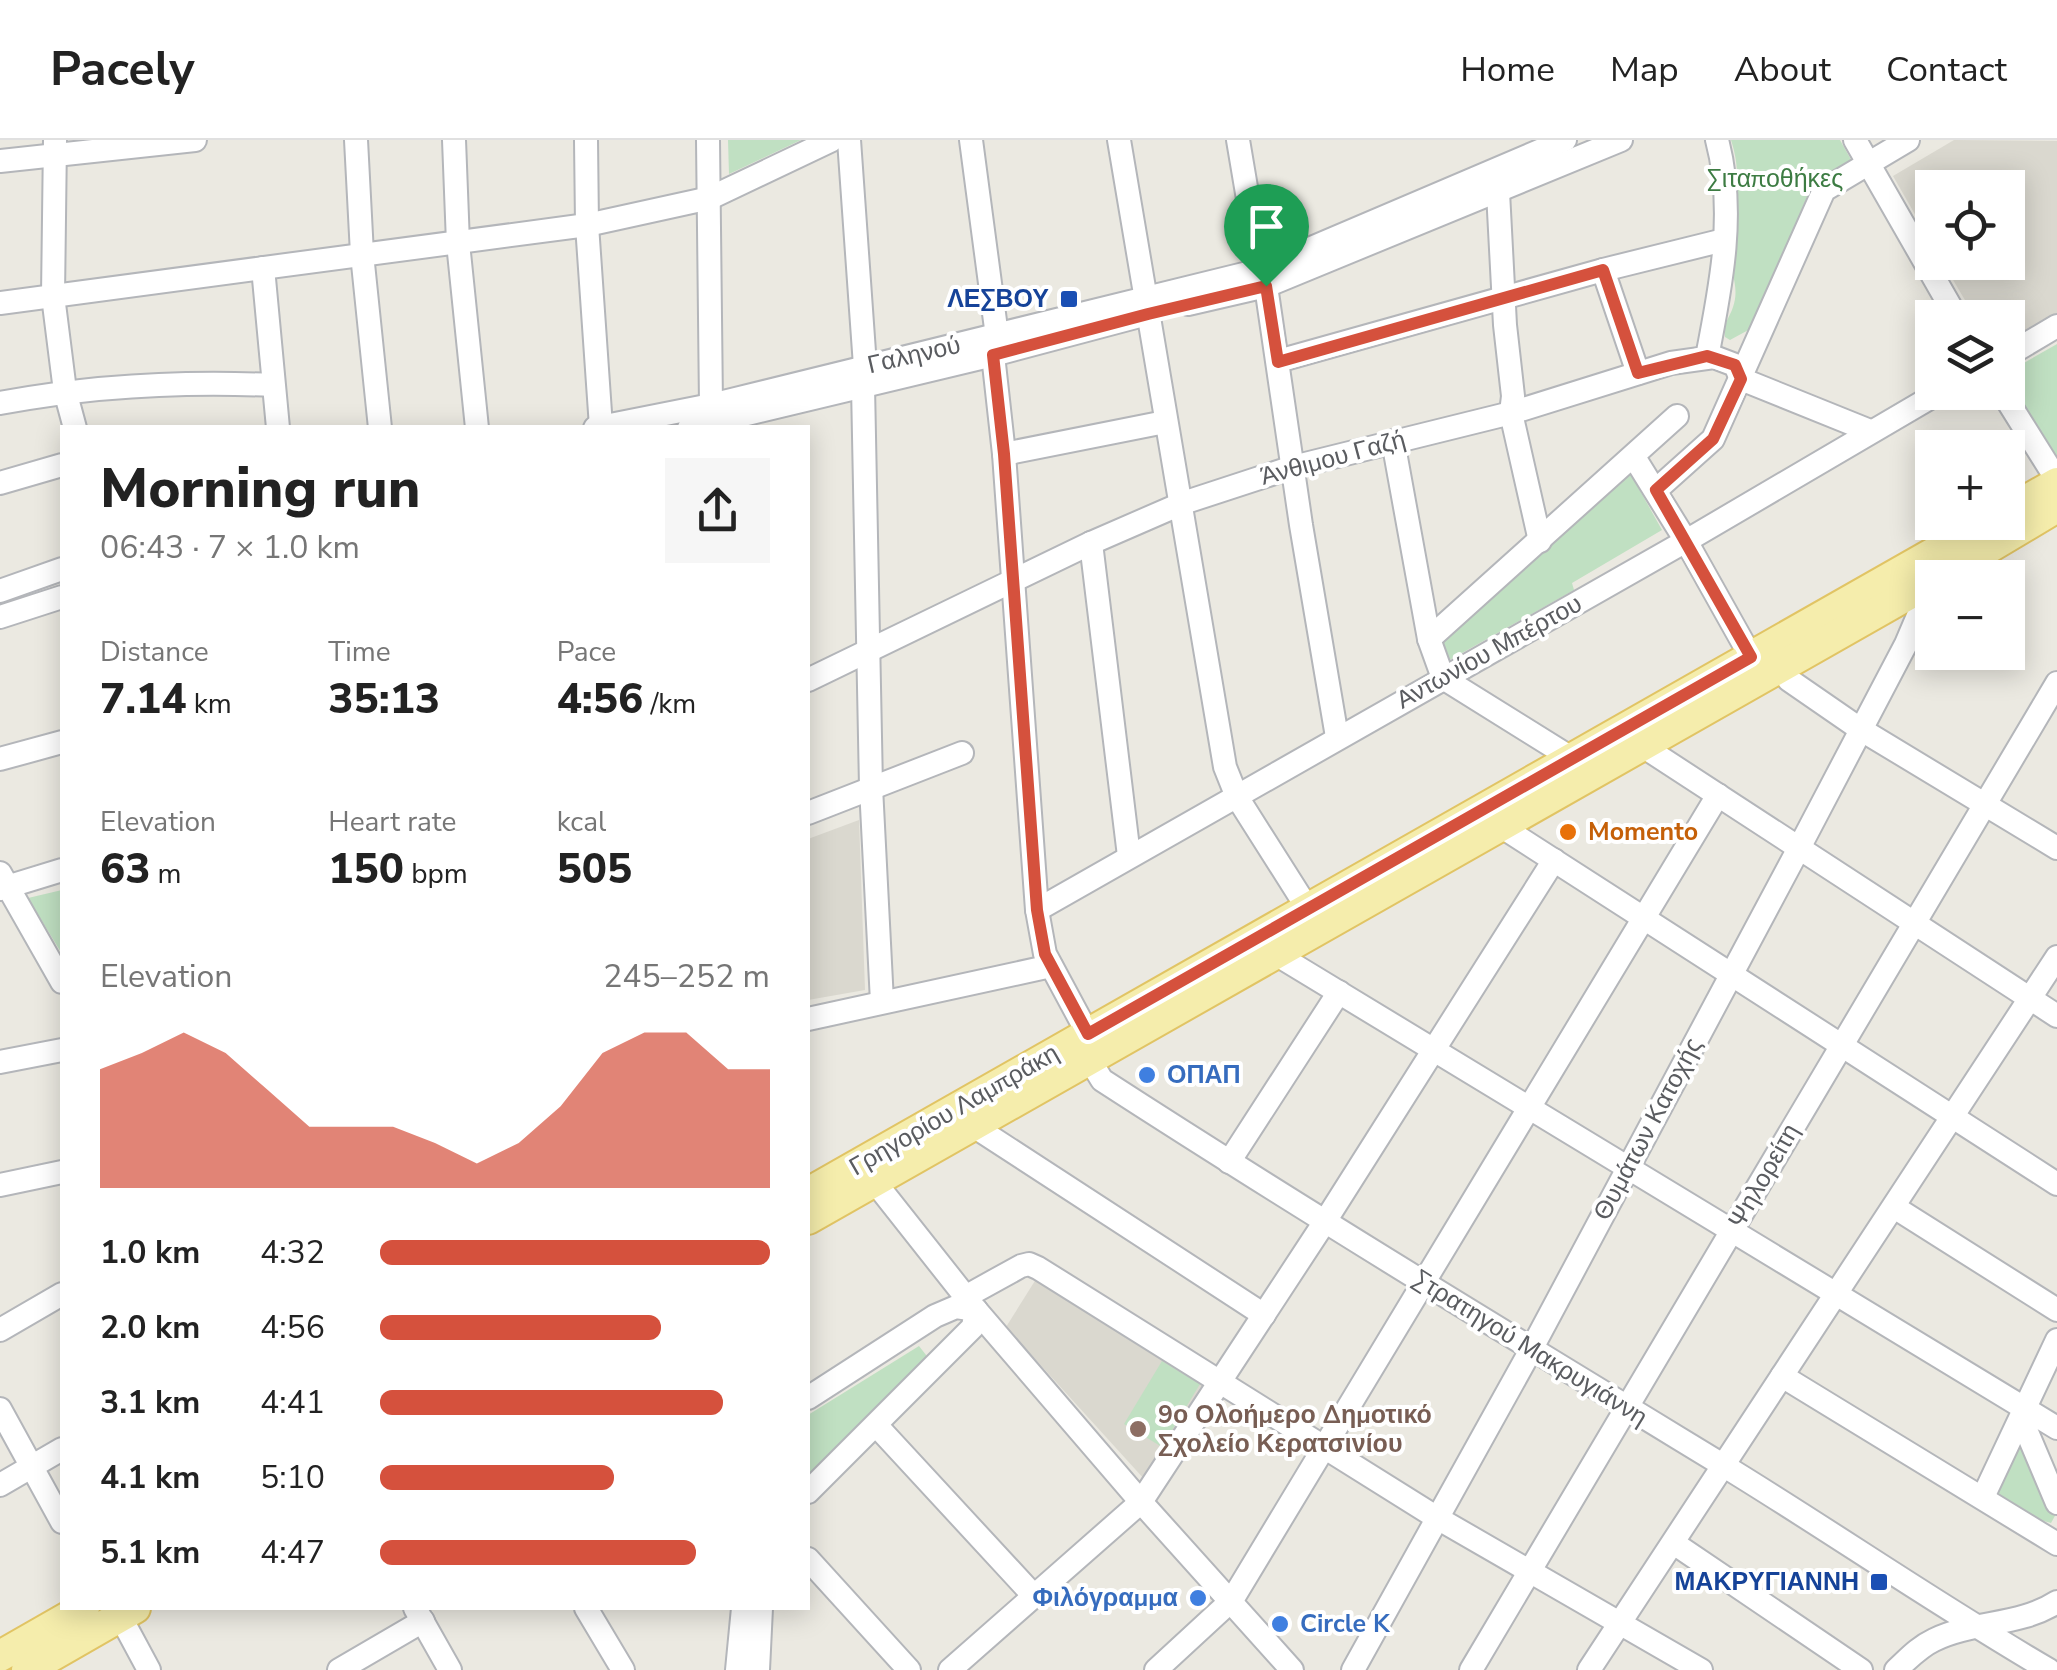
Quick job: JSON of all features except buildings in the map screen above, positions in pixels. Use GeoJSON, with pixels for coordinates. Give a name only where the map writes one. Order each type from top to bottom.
{"type":"FeatureCollection","features":[{"type":"Feature","properties":{"kind":"main road"},"geometry":{"type":"LineString","coordinates":[[2025,501],[2057,481]]}},
{"type":"Feature","properties":{"kind":"main road","name":"Γρηγορίου Λαμπράκη"},"geometry":{"type":"LineString","coordinates":[[1960,560],[2057,507]]}},
{"type":"Feature","properties":{"kind":"main road","name":"Γρηγορίου Λαμπράκη"},"geometry":{"type":"LineString","coordinates":[[1949,560],[1970,540]]}},
{"type":"Feature","properties":{"kind":"main road","name":"Γρηγορίου Λαμπράκη"},"geometry":{"type":"LineString","coordinates":[[810,1217],[972,1125],[1088,1046],[1308,909],[1573,758],[1915,584]]}},
{"type":"Feature","properties":{"kind":"main road","name":"Γρηγορίου Λαμπράκη"},"geometry":{"type":"LineString","coordinates":[[810,1192],[1274,953],[1641,744],[1765,661]]}},
{"type":"Feature","properties":{"kind":"main road"},"geometry":{"type":"LineString","coordinates":[[0,1656],[80,1610]]}},
{"type":"Feature","properties":{"kind":"main road"},"geometry":{"type":"LineString","coordinates":[[27,1670],[128,1612]]}},
{"type":"Feature","properties":{"kind":"street"},"geometry":{"type":"LineString","coordinates":[[0,161],[56,148],[195,140]]}},
{"type":"Feature","properties":{"kind":"street"},"geometry":{"type":"LineString","coordinates":[[356,140],[362,254],[380,425]]}},
{"type":"Feature","properties":{"kind":"street"},"geometry":{"type":"LineString","coordinates":[[454,140],[458,243],[477,425]]}},
{"type":"Feature","properties":{"kind":"street"},"geometry":{"type":"LineString","coordinates":[[586,140],[598,425]]}},
{"type":"Feature","properties":{"kind":"street"},"geometry":{"type":"LineString","coordinates":[[705,421],[708,140]]}},
{"type":"Feature","properties":{"kind":"street"},"geometry":{"type":"LineString","coordinates":[[0,304],[587,225],[710,198],[832,140]]}},
{"type":"Feature","properties":{"kind":"street"},"geometry":{"type":"LineString","coordinates":[[849,140],[864,376],[871,787],[882,1002]]}},
{"type":"Feature","properties":{"kind":"street","name":"Στρατηγού Μακρυγιάννη"},"geometry":{"type":"LineString","coordinates":[[971,140],[995,346],[1037,910],[1045,954],[1102,1080],[1324,1223],[1724,1466],[2049,1670]]}},
{"type":"Feature","properties":{"kind":"street"},"geometry":{"type":"LineString","coordinates":[[1119,140],[1225,767],[1236,797],[1308,909]]}},
{"type":"Feature","properties":{"kind":"street"},"geometry":{"type":"LineString","coordinates":[[1238,140],[1278,362],[1337,737]]}},
{"type":"Feature","properties":{"kind":"street","name":"Γαληνού"},"geometry":{"type":"LineString","coordinates":[[1263,278],[1564,140]]}},
{"type":"Feature","properties":{"kind":"street","name":"Γαληνού"},"geometry":{"type":"LineString","coordinates":[[634,425],[705,421],[864,376],[1263,278],[1498,192],[1621,140]]}},
{"type":"Feature","properties":{"kind":"street"},"geometry":{"type":"LineString","coordinates":[[1717,140],[1723,162],[1724,264],[1707,356],[1735,365],[1741,379],[1870,431]]}},
{"type":"Feature","properties":{"kind":"street"},"geometry":{"type":"LineString","coordinates":[[1854,140],[1947,300]]}},
{"type":"Feature","properties":{"kind":"street"},"geometry":{"type":"LineString","coordinates":[[1656,490],[1713,439],[1824,190],[1908,140]]}},
{"type":"Feature","properties":{"kind":"street"},"geometry":{"type":"LineString","coordinates":[[56,148],[53,296],[65,391],[74,425]]}},
{"type":"Feature","properties":{"kind":"street"},"geometry":{"type":"LineString","coordinates":[[1498,192],[1511,413],[1540,541]]}},
{"type":"Feature","properties":{"kind":"street"},"geometry":{"type":"LineString","coordinates":[[1278,362],[1724,240]]}},
{"type":"Feature","properties":{"kind":"street"},"geometry":{"type":"LineString","coordinates":[[263,268],[278,425]]}},
{"type":"Feature","properties":{"kind":"street"},"geometry":{"type":"LineString","coordinates":[[1603,270],[1638,373]]}},
{"type":"Feature","properties":{"kind":"street"},"geometry":{"type":"LineString","coordinates":[[2025,345],[2057,326]]}},
{"type":"Feature","properties":{"kind":"street","name":"Άνθιμου Γαζή"},"geometry":{"type":"LineString","coordinates":[[810,679],[1091,543],[1183,503],[1292,467],[1511,413],[1707,356]]}},
{"type":"Feature","properties":{"kind":"street"},"geometry":{"type":"LineString","coordinates":[[0,403],[65,391],[169,384],[272,386]]}},
{"type":"Feature","properties":{"kind":"street","name":"Αντωνίου Μπέρτου"},"geometry":{"type":"LineString","coordinates":[[1037,910],[1686,541],[1915,406]]}},
{"type":"Feature","properties":{"kind":"street"},"geometry":{"type":"LineString","coordinates":[[2013,410],[2057,481]]}},
{"type":"Feature","properties":{"kind":"street"},"geometry":{"type":"LineString","coordinates":[[1429,639],[1677,416]]}},
{"type":"Feature","properties":{"kind":"street"},"geometry":{"type":"LineString","coordinates":[[1004,454],[1165,422]]}},
{"type":"Feature","properties":{"kind":"street"},"geometry":{"type":"LineString","coordinates":[[1393,441],[1429,639],[1443,678],[1573,758]]}},
{"type":"Feature","properties":{"kind":"street"},"geometry":{"type":"LineString","coordinates":[[1634,456],[1765,661],[1860,729],[2057,848]]}},
{"type":"Feature","properties":{"kind":"street"},"geometry":{"type":"LineString","coordinates":[[0,483],[60,466]]}},
{"type":"Feature","properties":{"kind":"street"},"geometry":{"type":"LineString","coordinates":[[1091,543],[1130,856]]}},
{"type":"Feature","properties":{"kind":"street"},"geometry":{"type":"LineString","coordinates":[[0,591],[60,570]]}},
{"type":"Feature","properties":{"kind":"street"},"geometry":{"type":"LineString","coordinates":[[0,617],[60,598]]}},
{"type":"Feature","properties":{"kind":"street","name":"Θυμάτων Κατοχής"},"geometry":{"type":"LineString","coordinates":[[1353,1670],[1532,1348],[1915,622]]}},
{"type":"Feature","properties":{"kind":"street","name":"Ψηλορείτη"},"geometry":{"type":"LineString","coordinates":[[1471,1670],[2057,683]]}},
{"type":"Feature","properties":{"kind":"street"},"geometry":{"type":"LineString","coordinates":[[0,758],[60,743]]}},
{"type":"Feature","properties":{"kind":"street"},"geometry":{"type":"LineString","coordinates":[[1641,744],[2057,1016]]}},
{"type":"Feature","properties":{"kind":"street"},"geometry":{"type":"LineString","coordinates":[[810,812],[962,753]]}},
{"type":"Feature","properties":{"kind":"street"},"geometry":{"type":"LineString","coordinates":[[1156,1670],[1232,1600],[1718,795]]}},
{"type":"Feature","properties":{"kind":"street"},"geometry":{"type":"LineString","coordinates":[[1499,825],[2057,1184]]}},
{"type":"Feature","properties":{"kind":"street"},"geometry":{"type":"LineString","coordinates":[[950,1670],[1141,1502],[1554,860]]}},
{"type":"Feature","properties":{"kind":"street"},"geometry":{"type":"LineString","coordinates":[[60,870],[2,883],[60,979]]}},
{"type":"Feature","properties":{"kind":"street"},"geometry":{"type":"LineString","coordinates":[[1274,953],[2057,1428]]}},
{"type":"Feature","properties":{"kind":"street"},"geometry":{"type":"LineString","coordinates":[[1589,1670],[2057,957]]}},
{"type":"Feature","properties":{"kind":"street"},"geometry":{"type":"LineString","coordinates":[[810,1018],[1050,966]]}},
{"type":"Feature","properties":{"kind":"street"},"geometry":{"type":"LineString","coordinates":[[1229,1162],[1339,992]]}},
{"type":"Feature","properties":{"kind":"street"},"geometry":{"type":"LineString","coordinates":[[0,1062],[60,1050]]}},
{"type":"Feature","properties":{"kind":"street"},"geometry":{"type":"LineString","coordinates":[[972,1125],[1264,1314]]}},
{"type":"Feature","properties":{"kind":"street"},"geometry":{"type":"LineString","coordinates":[[0,1185],[60,1172]]}},
{"type":"Feature","properties":{"kind":"street"},"geometry":{"type":"LineString","coordinates":[[874,1180],[971,1304],[1292,1670]]}},
{"type":"Feature","properties":{"kind":"street"},"geometry":{"type":"LineString","coordinates":[[1894,1207],[2057,1310]]}},
{"type":"Feature","properties":{"kind":"street"},"geometry":{"type":"LineString","coordinates":[[810,1397],[935,1316],[971,1304],[1010,1271],[1029,1264],[1439,1518],[1701,1670]]}},
{"type":"Feature","properties":{"kind":"street"},"geometry":{"type":"LineString","coordinates":[[0,1330],[60,1295]]}},
{"type":"Feature","properties":{"kind":"street"},"geometry":{"type":"LineString","coordinates":[[810,1490],[974,1328],[971,1304]]}},
{"type":"Feature","properties":{"kind":"street"},"geometry":{"type":"LineString","coordinates":[[1983,1497],[2057,1340]]}},
{"type":"Feature","properties":{"kind":"street"},"geometry":{"type":"LineString","coordinates":[[1782,1376],[2057,1544]]}},
{"type":"Feature","properties":{"kind":"street"},"geometry":{"type":"LineString","coordinates":[[2025,1408],[2027,1432],[2057,1503]]}},
{"type":"Feature","properties":{"kind":"street"},"geometry":{"type":"LineString","coordinates":[[0,1409],[60,1518]]}},
{"type":"Feature","properties":{"kind":"street"},"geometry":{"type":"LineString","coordinates":[[876,1425],[1034,1596]]}},
{"type":"Feature","properties":{"kind":"street"},"geometry":{"type":"LineString","coordinates":[[0,1486],[60,1450]]}},
{"type":"Feature","properties":{"kind":"street"},"geometry":{"type":"LineString","coordinates":[[1675,1544],[1861,1670]]}},
{"type":"Feature","properties":{"kind":"street"},"geometry":{"type":"LineString","coordinates":[[810,1561],[905,1668]]}},
{"type":"Feature","properties":{"kind":"street"},"geometry":{"type":"LineString","coordinates":[[1896,1670],[1935,1639],[2029,1616],[2057,1602]]}},
{"type":"Feature","properties":{"kind":"street"},"geometry":{"type":"LineString","coordinates":[[587,1610],[623,1670]]}},
{"type":"Feature","properties":{"kind":"street"},"geometry":{"type":"LineString","coordinates":[[738,1670],[742,1610]]}},
{"type":"Feature","properties":{"kind":"street"},"geometry":{"type":"LineString","coordinates":[[758,1670],[762,1610]]}},
{"type":"Feature","properties":{"kind":"street"},"geometry":{"type":"LineString","coordinates":[[128,1612],[150,1670]]}},
{"type":"Feature","properties":{"kind":"street"},"geometry":{"type":"LineString","coordinates":[[339,1670],[419,1614],[450,1670]]}},
{"type":"Feature","properties":{"kind":"shaded area"},"geometry":{"type":"Polygon","coordinates":[[[1954,140],[2057,141],[2057,313],[2025,331],[2025,300],[1965,300],[1953,280],[2025,280],[2025,170],[1915,170],[1915,214],[1893,176],[1954,140]]]}},
{"type":"Feature","properties":{"kind":"shaded area"},"geometry":{"type":"Polygon","coordinates":[[[859,820],[865,990],[810,1000],[810,838],[859,820]]]}},
{"type":"Feature","properties":{"kind":"shaded area","name":"9ο Ολοήμερο Δημοτικό Σχολείο Κερατσινίου"},"geometry":{"type":"Polygon","coordinates":[[[1038,1276],[1209,1377],[1145,1480],[1006,1327],[1038,1276]]]}},
{"type":"Feature","properties":{"kind":"green space"},"geometry":{"type":"Polygon","coordinates":[[[728,140],[801,140],[729,174],[728,140]]]}},
{"type":"Feature","properties":{"kind":"green space","name":"Σιταποθήκες"},"geometry":{"type":"Polygon","coordinates":[[[1731,140],[1840,140],[1854,165],[1832,176],[1823,172],[1809,192],[1752,328],[1730,340],[1725,332],[1735,282],[1728,258],[1736,242],[1731,225],[1737,182],[1731,140]]]}},
{"type":"Feature","properties":{"kind":"green space"},"geometry":{"type":"Polygon","coordinates":[[[2057,344],[2057,470],[2024,410],[2025,362],[2057,344]]]}},
{"type":"Feature","properties":{"kind":"green space"},"geometry":{"type":"Polygon","coordinates":[[[1629,471],[1662,530],[1572,583],[1574,590],[1446,662],[1436,639],[1629,471]]]}},
{"type":"Feature","properties":{"kind":"green space"},"geometry":{"type":"Polygon","coordinates":[[[60,890],[60,951],[28,898],[60,890]]]}},
{"type":"Feature","properties":{"kind":"green space"},"geometry":{"type":"Polygon","coordinates":[[[919,1346],[926,1355],[926,1362],[810,1474],[810,1414],[919,1346]]]}},
{"type":"Feature","properties":{"kind":"green space"},"geometry":{"type":"Polygon","coordinates":[[[1162,1361],[1200,1384],[1162,1447],[1124,1424],[1162,1361]]]}},
{"type":"Feature","properties":{"kind":"green space"},"geometry":{"type":"Polygon","coordinates":[[[2013,1450],[2027,1450],[2056,1514],[2051,1523],[2019,1514],[1991,1495],[2013,1450]]]}},
{"type":"Feature","properties":{"kind":"place","name":"ΛΕΣΒΟΥ"},"geometry":{"type":"Point","coordinates":[1069,299]}},
{"type":"Feature","properties":{"kind":"place","name":"Momento"},"geometry":{"type":"Point","coordinates":[1568,832]}},
{"type":"Feature","properties":{"kind":"place","name":"ΟΠΑΠ"},"geometry":{"type":"Point","coordinates":[1147,1075]}},
{"type":"Feature","properties":{"kind":"place","name":"9ο Ολοήμερο Δημοτικό Σχολείο Κερατσινίου"},"geometry":{"type":"Point","coordinates":[1138,1429]}},
{"type":"Feature","properties":{"kind":"place","name":"ΜΑΚΡΥΓΙΑΝΝΗ"},"geometry":{"type":"Point","coordinates":[1879,1582]}},
{"type":"Feature","properties":{"kind":"place","name":"Φιλόγραμμα"},"geometry":{"type":"Point","coordinates":[1198,1598]}},
{"type":"Feature","properties":{"kind":"place","name":"Circle K"},"geometry":{"type":"Point","coordinates":[1280,1624]}},
{"type":"Feature","properties":{"kind":"route"},"geometry":{"type":"LineString","coordinates":[[1603,270],[1638,373],[1707,356],[1735,365],[1741,379],[1713,439],[1656,490],[1751,657],[1088,1034],[1045,954],[1040,933],[993,355],[1266,286],[1278,362],[1603,270]]}}]}
